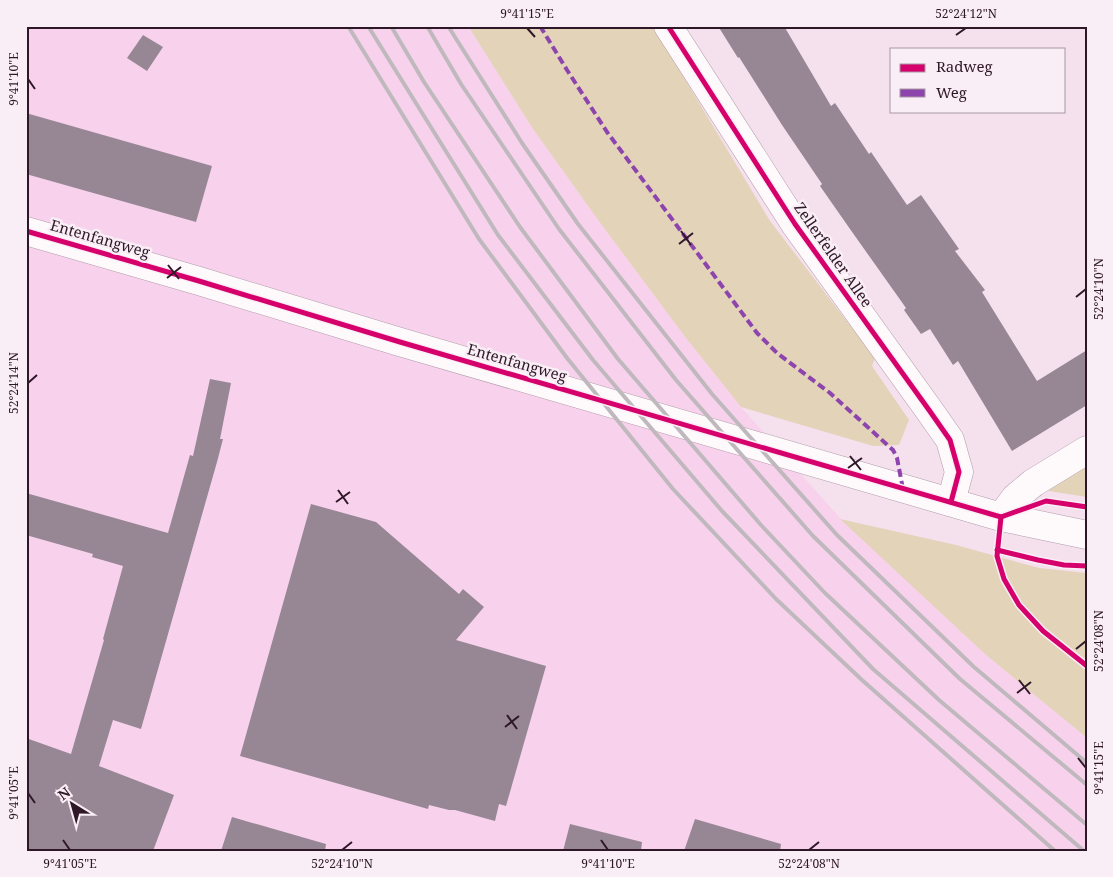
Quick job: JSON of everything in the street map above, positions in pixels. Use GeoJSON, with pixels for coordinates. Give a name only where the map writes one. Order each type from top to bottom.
{"type":"FeatureCollection","features":[{"type":"Feature","properties":{"kind":"street","name":"Zellerfelder Allee"},"geometry":{"type":"LineString","coordinates":[[668,26],[795,224],[950,440],[959,472],[950,502]]}},
{"type":"Feature","properties":{"kind":"street","name":"Entenfangweg"},"geometry":{"type":"LineString","coordinates":[[26,231],[1001,517],[1087,535]]}},
{"type":"Feature","properties":{"kind":"street"},"geometry":{"type":"LineString","coordinates":[[1001,517],[1015,498],[1033,483],[1087,450]]}},
{"type":"Feature","properties":{"kind":"shaded area"},"geometry":{"type":"Polygon","coordinates":[[[26,26],[468,26],[533,129],[601,224],[686,338],[741,407],[841,519],[986,655],[1087,738],[1087,851],[26,851],[26,26]]]}},
{"type":"Feature","properties":{"kind":"shaded area"},"geometry":{"type":"Polygon","coordinates":[[[468,26],[653,26],[770,221],[875,358],[872,366],[909,420],[899,445],[873,446],[741,407],[686,338],[601,224],[533,129],[468,26]]]}},
{"type":"Feature","properties":{"kind":"shaded area"},"geometry":{"type":"Polygon","coordinates":[[[1087,462],[1087,497],[1049,491],[1050,485],[1087,462]]]}},
{"type":"Feature","properties":{"kind":"shaded area"},"geometry":{"type":"Polygon","coordinates":[[[840,519],[956,545],[1039,568],[1087,573],[1087,738],[986,655],[840,519]]]}},
{"type":"Feature","properties":{"kind":"building"},"geometry":{"type":"Polygon","coordinates":[[[718,26],[784,26],[831,106],[835,103],[869,154],[871,152],[907,205],[921,195],[959,249],[955,251],[985,290],[982,292],[1037,381],[1087,350],[1087,405],[1012,451],[958,361],[953,365],[930,329],[921,334],[904,310],[906,308],[820,186],[822,184],[718,26]]]}},
{"type":"Feature","properties":{"kind":"building"},"geometry":{"type":"Polygon","coordinates":[[[143,35],[163,47],[147,71],[127,58],[143,35]]]}},
{"type":"Feature","properties":{"kind":"building"},"geometry":{"type":"Polygon","coordinates":[[[26,113],[212,166],[196,222],[26,174],[26,113]]]}},
{"type":"Feature","properties":{"kind":"building"},"geometry":{"type":"Polygon","coordinates":[[[210,379],[231,383],[220,439],[223,439],[141,729],[113,720],[99,766],[174,795],[153,851],[26,851],[26,738],[71,754],[123,566],[92,557],[93,554],[26,535],[26,493],[168,533],[190,455],[193,456],[210,379]]]}},
{"type":"Feature","properties":{"kind":"building"},"geometry":{"type":"Polygon","coordinates":[[[311,504],[376,522],[459,594],[463,589],[484,607],[456,640],[546,666],[506,806],[499,804],[495,821],[429,805],[428,809],[240,756],[311,504]]]}},
{"type":"Feature","properties":{"kind":"building"},"geometry":{"type":"Polygon","coordinates":[[[232,817],[326,844],[325,851],[221,851],[232,817]]]}},
{"type":"Feature","properties":{"kind":"building"},"geometry":{"type":"Polygon","coordinates":[[[695,819],[781,844],[780,851],[684,851],[695,819]]]}},
{"type":"Feature","properties":{"kind":"building"},"geometry":{"type":"Polygon","coordinates":[[[570,824],[642,842],[641,851],[563,851],[570,824]]]}},
{"type":"Feature","properties":{"kind":"railway"},"geometry":{"type":"LineString","coordinates":[[348,26],[479,239],[567,358],[673,489],[776,599],[862,680],[1055,851]]}},
{"type":"Feature","properties":{"kind":"railway"},"geometry":{"type":"LineString","coordinates":[[368,26],[498,235],[593,360],[722,511],[873,669],[1084,851]]}},
{"type":"Feature","properties":{"kind":"railway"},"geometry":{"type":"LineString","coordinates":[[391,26],[424,82],[520,227],[618,359],[761,525],[825,593],[939,700],[1087,825]]}},
{"type":"Feature","properties":{"kind":"railway"},"geometry":{"type":"LineString","coordinates":[[427,26],[461,84],[559,229],[676,380],[813,536],[960,679],[1087,785]]}},
{"type":"Feature","properties":{"kind":"railway"},"geometry":{"type":"LineString","coordinates":[[448,26],[522,143],[578,224],[712,394],[837,535],[974,667],[1087,763]]}},
{"type":"Feature","properties":{"kind":"marked path"},"geometry":{"type":"LineString","coordinates":[[540,26],[607,132],[757,333],[777,353],[830,393],[893,450],[897,458],[903,489]]}},
{"type":"Feature","properties":{"kind":"cycle path"},"geometry":{"type":"LineString","coordinates":[[668,26],[795,224],[950,440],[959,472],[951,502]]}},
{"type":"Feature","properties":{"kind":"cycle path"},"geometry":{"type":"LineString","coordinates":[[26,231],[1001,517]]}},
{"type":"Feature","properties":{"kind":"cycle path"},"geometry":{"type":"LineString","coordinates":[[1001,517],[1046,501],[1087,507]]}},
{"type":"Feature","properties":{"kind":"cycle path"},"geometry":{"type":"LineString","coordinates":[[1001,517],[997,556],[1004,579],[1019,605],[1043,631],[1087,666]]}},
{"type":"Feature","properties":{"kind":"cycle path"},"geometry":{"type":"LineString","coordinates":[[997,550],[1064,565],[1087,566]]}}]}
